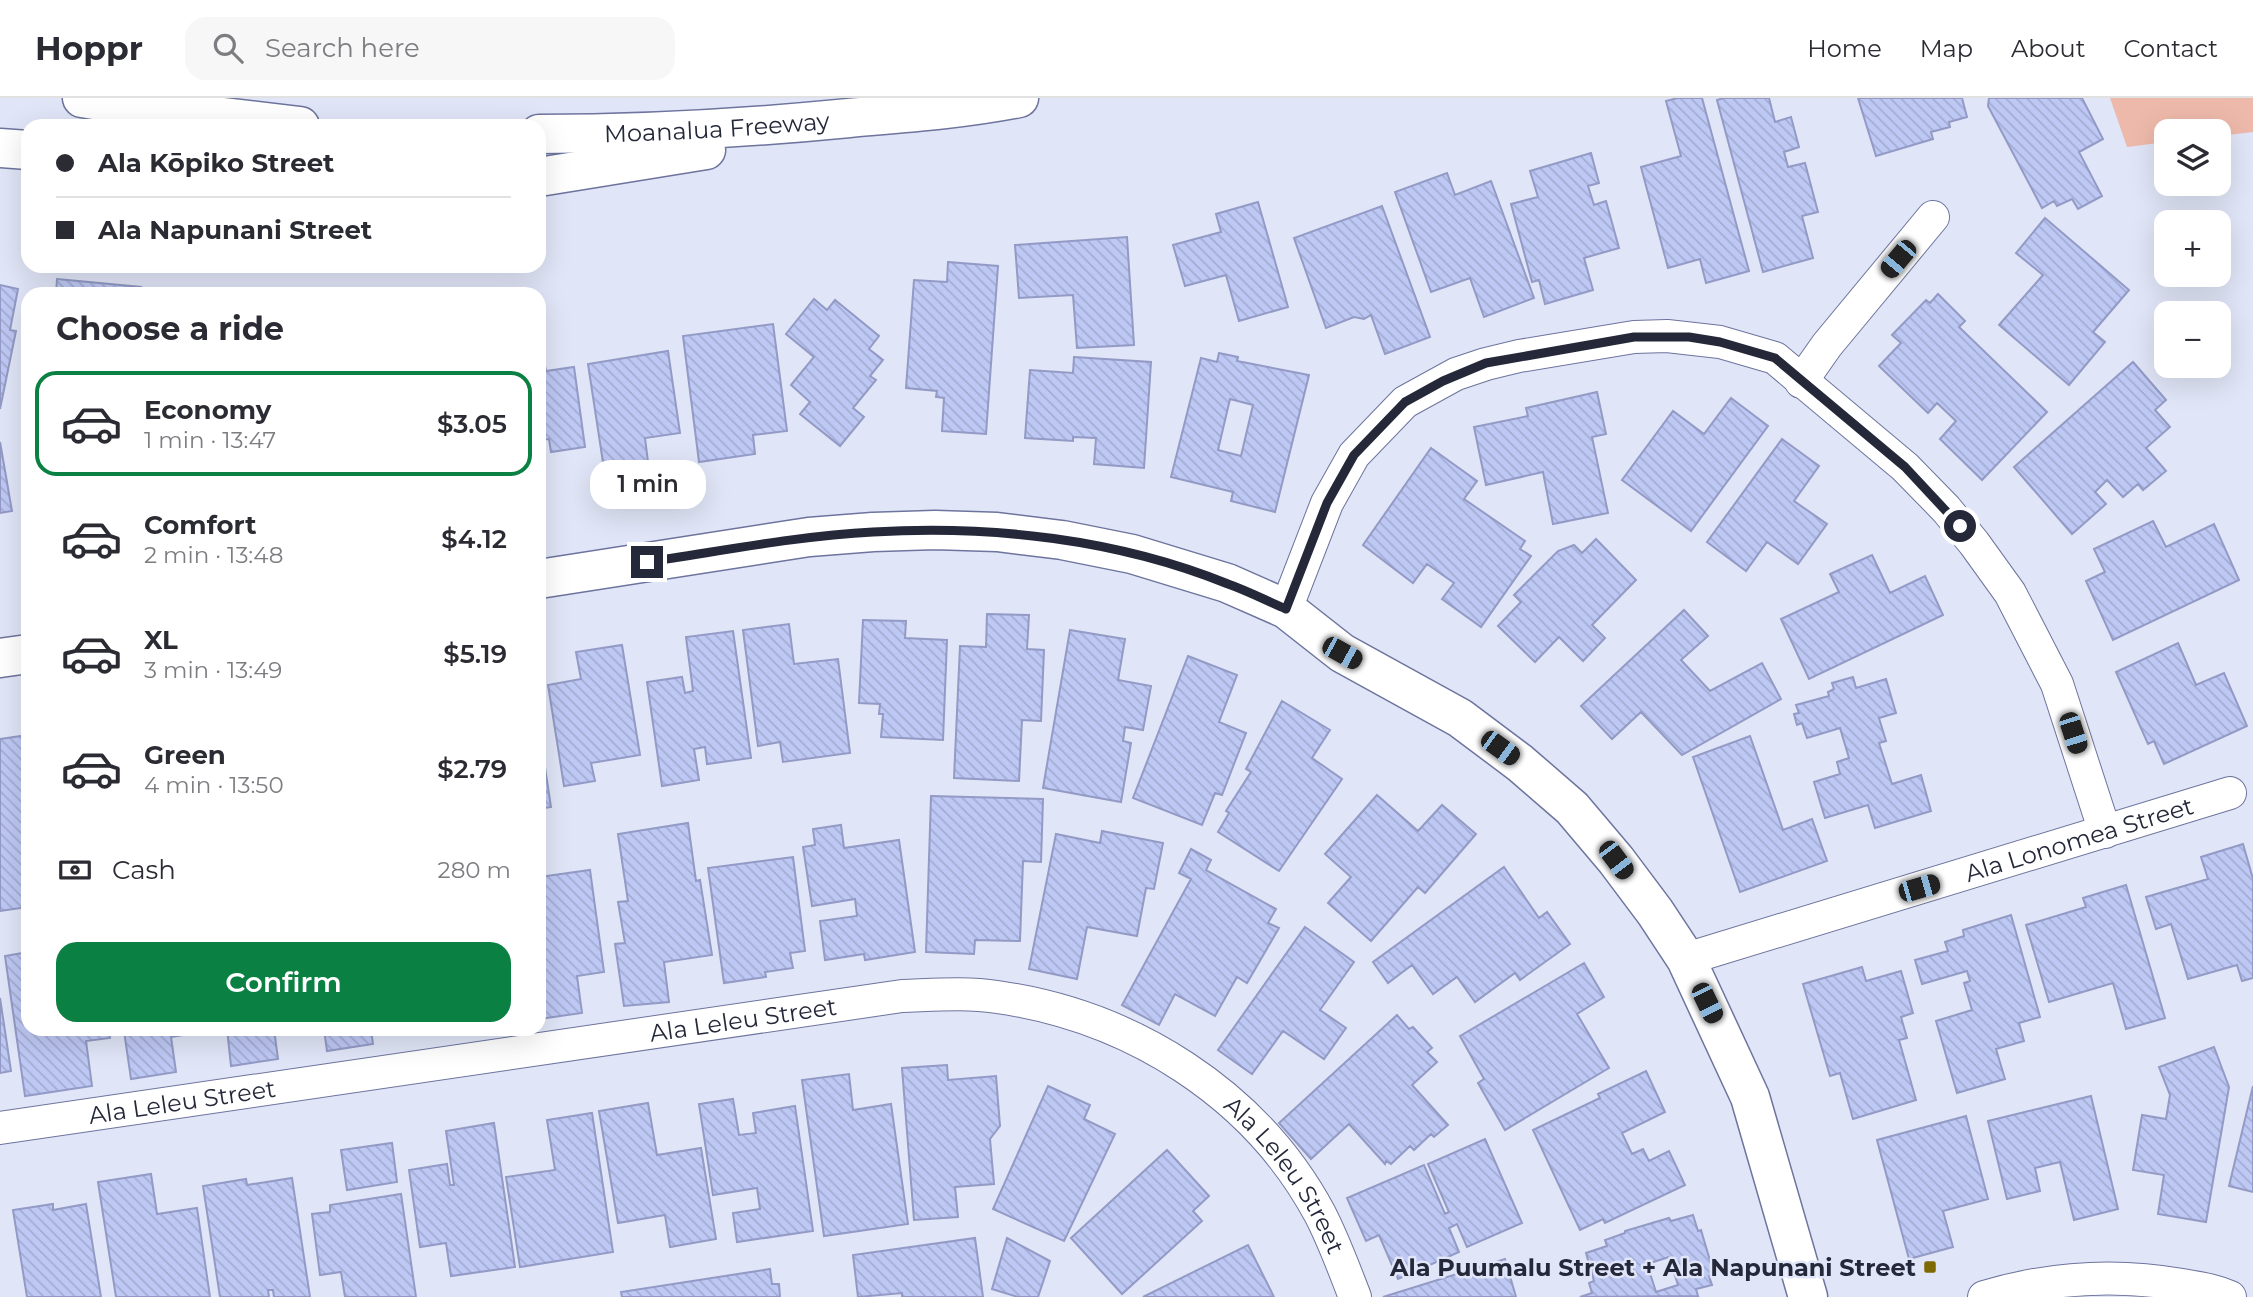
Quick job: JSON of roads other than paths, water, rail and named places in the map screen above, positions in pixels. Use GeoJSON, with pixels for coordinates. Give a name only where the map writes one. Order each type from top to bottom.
{"type":"FeatureCollection","features":[{"type":"Feature","properties":{"kind":"main road"},"geometry":{"type":"LineString","coordinates":[[82,98],[240,119]]}},
{"type":"Feature","properties":{"kind":"main road","name":"Moanalua Freeway"},"geometry":{"type":"LineString","coordinates":[[546,134],[607,134],[780,124],[976,107],[1019,98]]}},
{"type":"Feature","properties":{"kind":"main road"},"geometry":{"type":"LineString","coordinates":[[546,176],[976,107]]}},
{"type":"Feature","properties":{"kind":"main road"},"geometry":{"type":"LineString","coordinates":[[0,148],[21,150]]}},
{"type":"Feature","properties":{"kind":"main road"},"geometry":{"type":"LineString","coordinates":[[546,578],[809,537],[873,532],[984,532],[1062,540],[1132,554],[1227,583],[1286,609],[1342,653],[1460,718],[1520,763],[1572,808],[1656,912],[1686,959],[1750,1097],[1808,1297]]}},
{"type":"Feature","properties":{"kind":"main road"},"geometry":{"type":"LineString","coordinates":[[0,658],[21,655]]}},
{"type":"Feature","properties":{"kind":"street"},"geometry":{"type":"LineString","coordinates":[[1801,382],[1827,345],[1933,216]]}},
{"type":"Feature","properties":{"kind":"street"},"geometry":{"type":"LineString","coordinates":[[1286,609],[1327,503],[1354,455],[1405,402],[1456,374],[1486,363],[1519,356],[1634,337],[1667,336],[1720,342],[1775,358],[1905,467],[1946,509],[2010,593],[2057,684],[2105,832]]}},
{"type":"Feature","properties":{"kind":"street","name":"Ala Lonomea Street"},"geometry":{"type":"LineString","coordinates":[[1686,959],[2230,793]]}},
{"type":"Feature","properties":{"kind":"street","name":"Ala Leleu Street"},"geometry":{"type":"LineString","coordinates":[[0,1129],[902,996],[995,996],[1041,1004],[1097,1021],[1170,1057],[1206,1082],[1239,1110],[1296,1176],[1319,1213],[1338,1252],[1355,1297]]}},
{"type":"Feature","properties":{"kind":"street"},"geometry":{"type":"LineString","coordinates":[[1984,1297],[2079,1278],[2148,1279],[2218,1292],[2230,1297]]}},
{"type":"Feature","properties":{"kind":"place","name":"Ala Puumalu Street + Ala Napunani Street"},"geometry":{"type":"Point","coordinates":[1930,1267]}}]}
